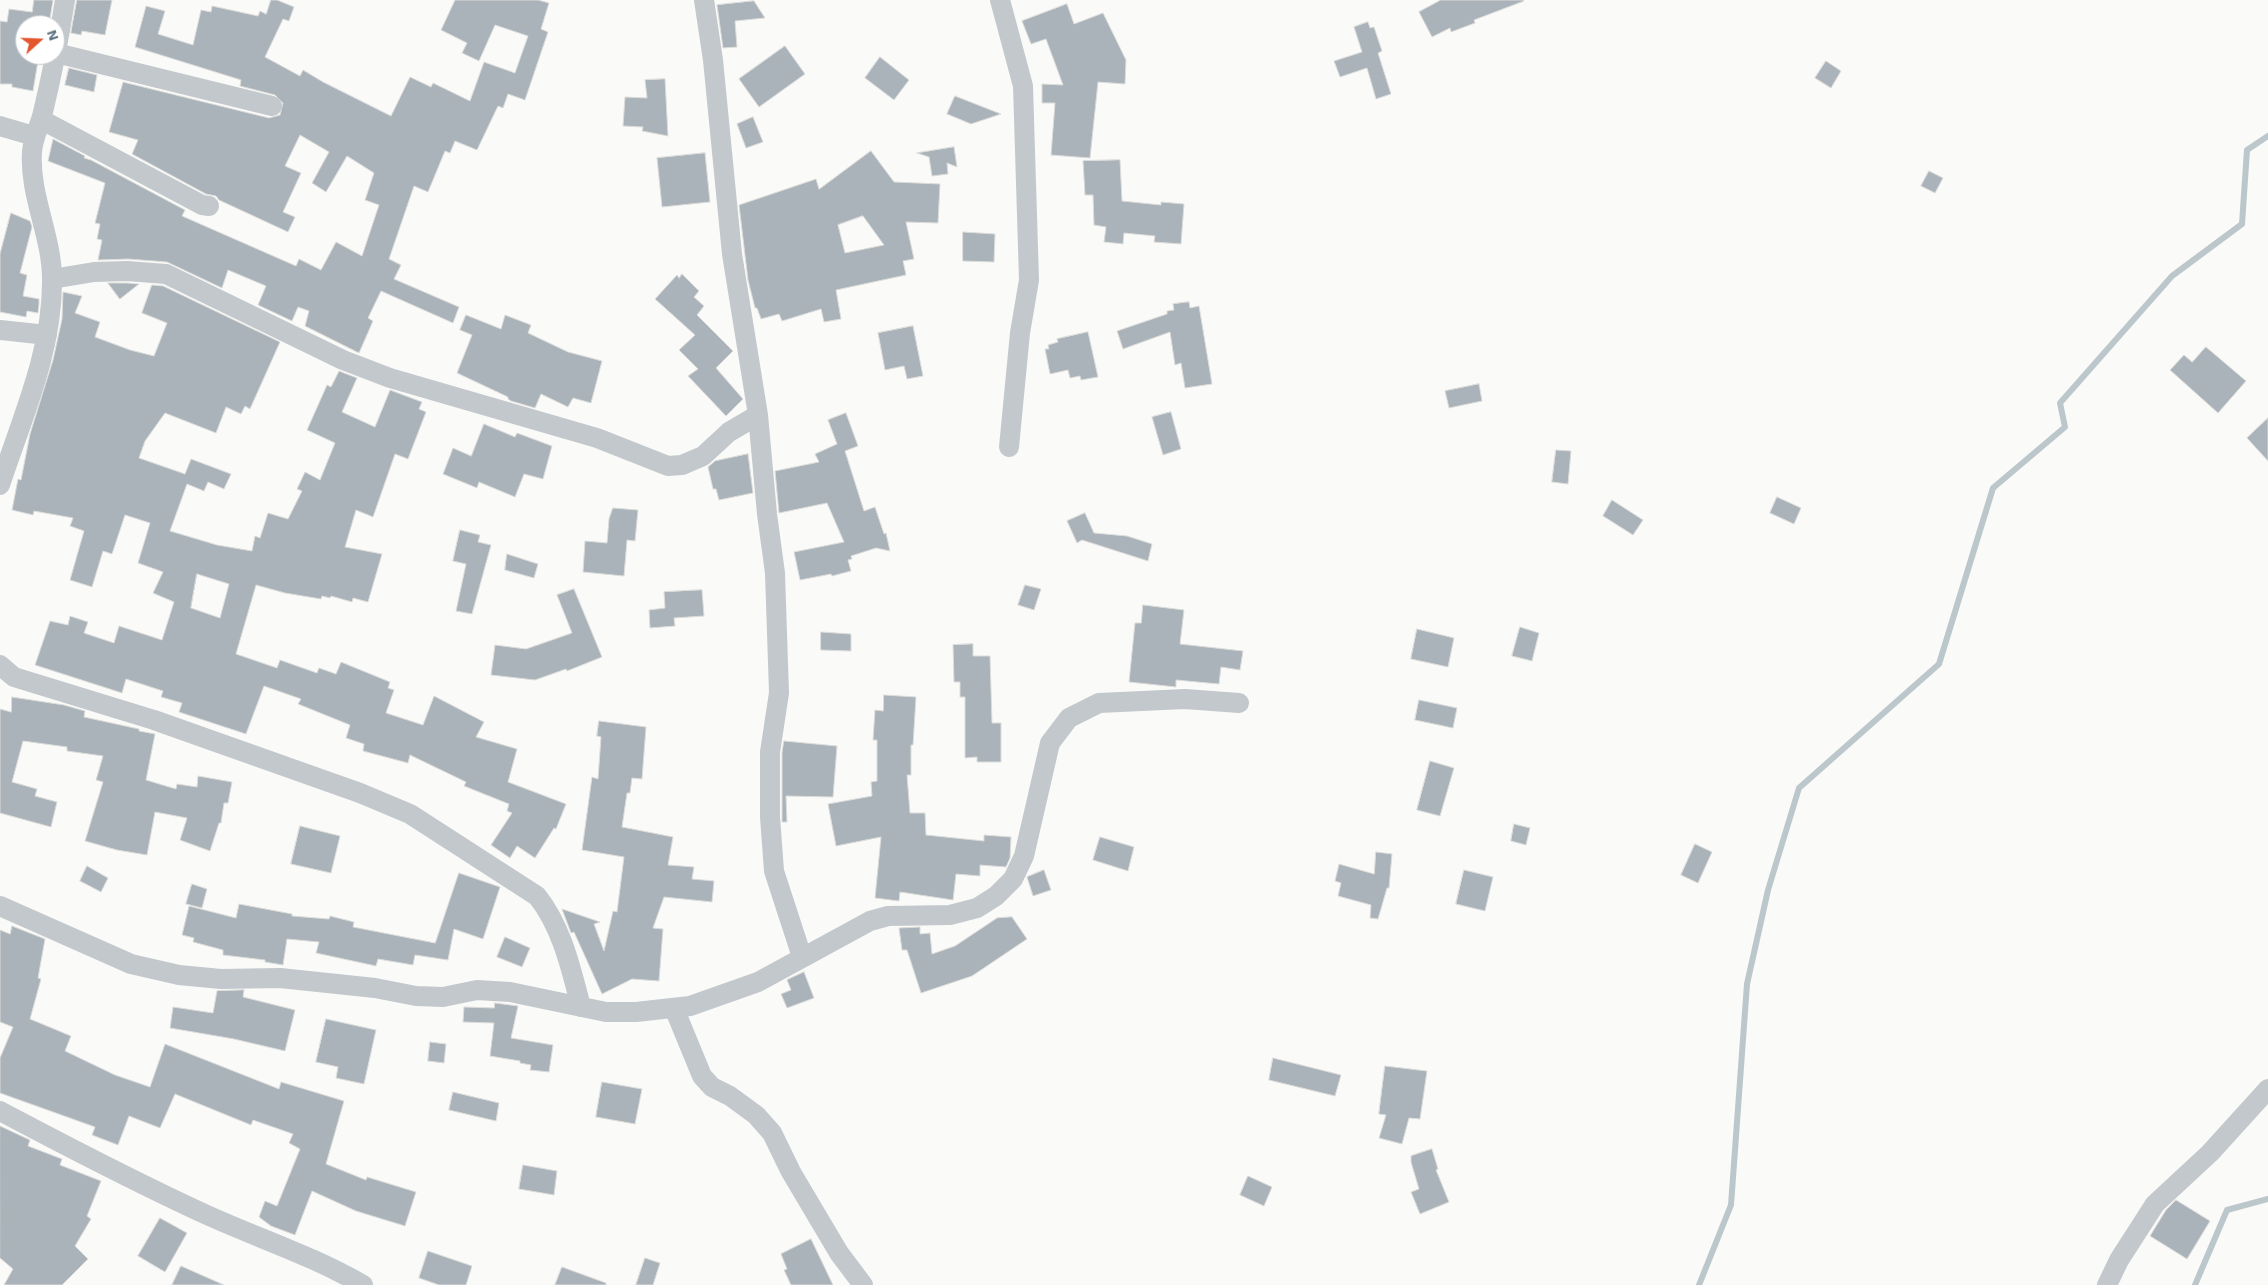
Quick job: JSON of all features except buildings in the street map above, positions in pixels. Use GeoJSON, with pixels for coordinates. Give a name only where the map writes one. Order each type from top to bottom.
{"type":"FeatureCollection","features":[{"type":"Feature","properties":{"kind":"street"},"geometry":{"type":"LineString","coordinates":[[62,15],[65,0]]}},
{"type":"Feature","properties":{"kind":"street"},"geometry":{"type":"LineString","coordinates":[[704,0],[713,60],[732,254],[758,415],[767,514],[775,573],[779,693],[770,752],[770,817],[774,870],[802,957]]}},
{"type":"Feature","properties":{"kind":"street"},"geometry":{"type":"LineString","coordinates":[[1000,0],[1023,86],[1029,280],[1020,333],[1009,447]]}},
{"type":"Feature","properties":{"kind":"street"},"geometry":{"type":"LineString","coordinates":[[65,55],[272,106]]}},
{"type":"Feature","properties":{"kind":"street"},"geometry":{"type":"LineString","coordinates":[[0,485],[42,359],[47,335],[52,280],[50,254],[33,177],[38,128],[53,65]]}},
{"type":"Feature","properties":{"kind":"street"},"geometry":{"type":"LineString","coordinates":[[0,126],[38,128],[209,206]]}},
{"type":"Feature","properties":{"kind":"street"},"geometry":{"type":"LineString","coordinates":[[52,280],[94,272],[127,271],[166,274],[342,360],[390,378],[452,397],[597,438],[668,466],[682,466],[704,456],[728,432],[758,415]]}},
{"type":"Feature","properties":{"kind":"street"},"geometry":{"type":"LineString","coordinates":[[0,330],[47,335]]}},
{"type":"Feature","properties":{"kind":"street"},"geometry":{"type":"LineString","coordinates":[[0,665],[14,677],[154,720],[360,793],[410,814],[537,896],[547,909],[557,930],[581,1007]]}},
{"type":"Feature","properties":{"kind":"street"},"geometry":{"type":"LineString","coordinates":[[0,906],[131,964],[179,975],[221,979],[280,978],[443,997],[477,990],[510,992],[606,1012],[628,1012],[690,1006],[758,982],[870,921],[888,916],[950,915],[977,908],[996,896],[1013,879],[1024,856],[1050,743],[1069,718],[1099,704],[1185,699],[1239,703]]}},
{"type":"Feature","properties":{"kind":"street"},"geometry":{"type":"LineString","coordinates":[[674,1008],[702,1076],[712,1087],[730,1096],[756,1115],[772,1133],[791,1172],[839,1253],[863,1285]]}},
{"type":"Feature","properties":{"kind":"street"},"geometry":{"type":"LineString","coordinates":[[2107,1285],[2119,1260],[2155,1204],[2210,1153],[2268,1090]]}},
{"type":"Feature","properties":{"kind":"street"},"geometry":{"type":"LineString","coordinates":[[0,1111],[101,1164],[208,1215],[328,1265],[363,1285]]}},
{"type":"Feature","properties":{"kind":"waterway"},"geometry":{"type":"LineString","coordinates":[[1699,1285],[1731,1205],[1747,984],[1768,890],[1799,788],[1939,664],[1993,488],[2065,427],[2060,403],[2172,276],[2242,224],[2247,150],[2268,136]]}},
{"type":"Feature","properties":{"kind":"waterway"},"geometry":{"type":"LineString","coordinates":[[2195,1285],[2227,1210],[2268,1199]]}}]}
